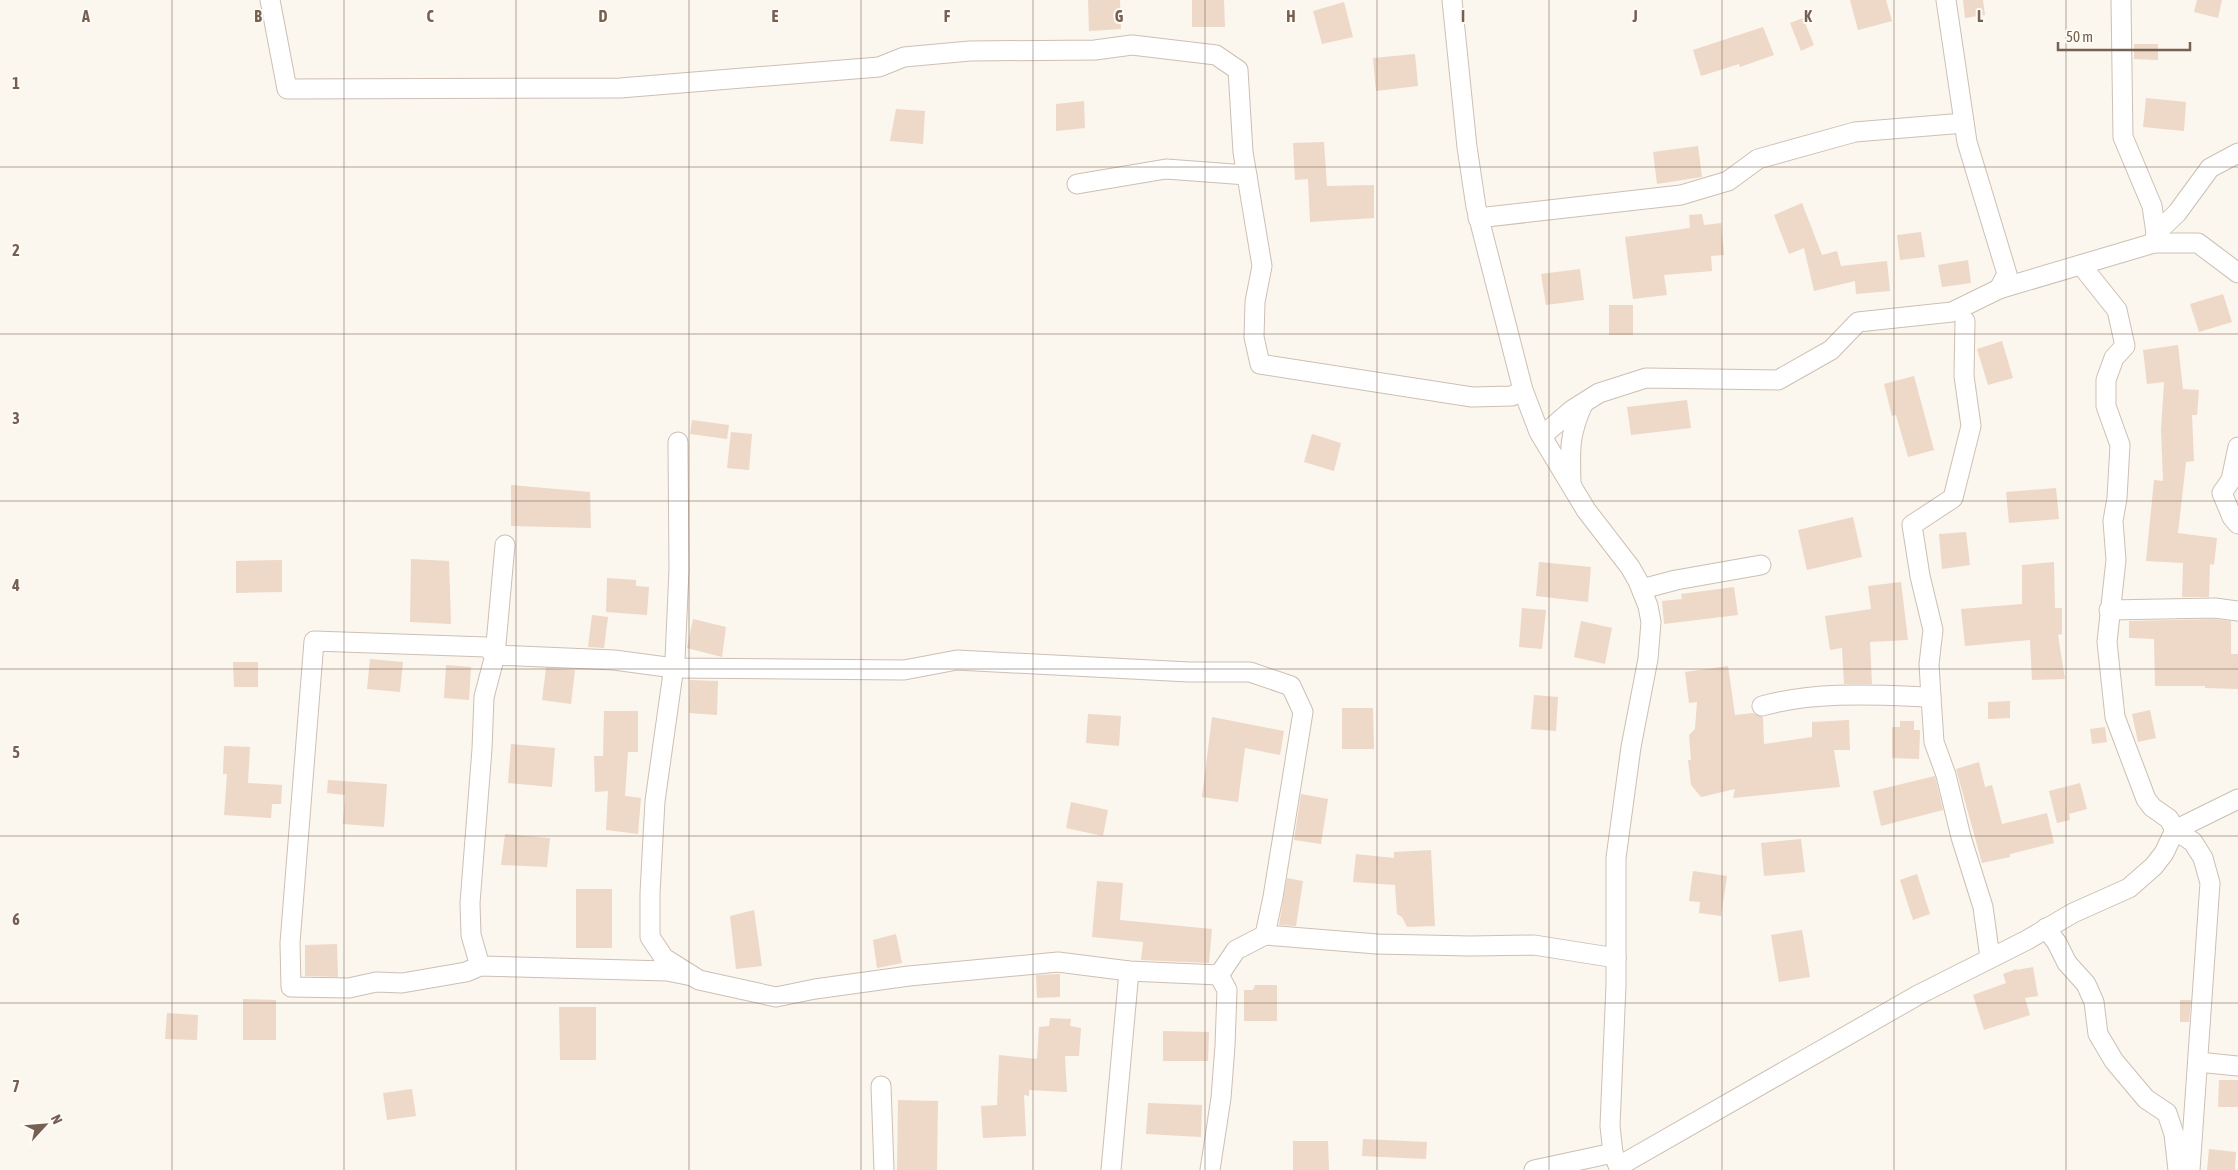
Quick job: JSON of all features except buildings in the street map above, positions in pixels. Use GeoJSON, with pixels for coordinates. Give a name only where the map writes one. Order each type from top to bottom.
{"type":"FeatureCollection","features":[{"type":"Feature","properties":{"kind":"street"},"geometry":{"type":"LineString","coordinates":[[270,0],[288,89],[620,88],[879,67],[904,57],[970,51],[1095,50],[1132,45],[1216,55],[1238,70],[1243,152],[1262,266],[1255,302],[1254,328],[1260,364],[1472,397],[1512,396],[1523,390]]}},
{"type":"Feature","properties":{"kind":"street"},"geometry":{"type":"LineString","coordinates":[[1452,0],[1467,148],[1478,218],[1523,390],[1542,436],[1586,510],[1630,567],[1642,589],[1648,606],[1651,638],[1631,747],[1616,858],[1616,958],[1610,1126],[1617,1163]]}},
{"type":"Feature","properties":{"kind":"street"},"geometry":{"type":"LineString","coordinates":[[1946,0],[1967,142],[2007,274],[2000,289]]}},
{"type":"Feature","properties":{"kind":"street"},"geometry":{"type":"LineString","coordinates":[[2121,0],[2123,137],[2152,206],[2155,238]]}},
{"type":"Feature","properties":{"kind":"street"},"geometry":{"type":"LineString","coordinates":[[1478,218],[1681,195],[1728,181],[1758,159],[1855,132],[1964,123]]}},
{"type":"Feature","properties":{"kind":"street"},"geometry":{"type":"LineString","coordinates":[[2155,238],[2210,168],[2238,153]]}},
{"type":"Feature","properties":{"kind":"street"},"geometry":{"type":"LineString","coordinates":[[1077,184],[1166,169],[1247,175]]}},
{"type":"Feature","properties":{"kind":"street"},"geometry":{"type":"LineString","coordinates":[[1542,436],[1583,403],[1599,393],[1646,378],[1778,380],[1831,350],[1858,322],[1952,312],[2000,289],[2081,265],[2155,238],[2198,243],[2238,273]]}},
{"type":"Feature","properties":{"kind":"street"},"geometry":{"type":"LineString","coordinates":[[2081,265],[2117,310],[2125,346],[2114,358],[2106,380],[2106,406],[2120,445],[2117,498],[2113,520],[2116,560],[2109,610],[2107,642],[2115,717],[2146,799],[2152,807],[2169,819],[2175,830],[2192,842],[2203,858],[2210,883],[2190,1170]]}},
{"type":"Feature","properties":{"kind":"street"},"geometry":{"type":"LineString","coordinates":[[1965,321],[1964,376],[1971,426],[1953,498],[1912,525],[1920,576],[1933,630],[1929,664],[1934,742],[1946,775],[1961,837],[1983,907],[1990,958]]}},
{"type":"Feature","properties":{"kind":"street"},"geometry":{"type":"LineString","coordinates":[[1571,483],[1570,449],[1572,427],[1583,403]]}},
{"type":"Feature","properties":{"kind":"street"},"geometry":{"type":"LineString","coordinates":[[678,442],[680,570],[674,668],[655,801],[650,893],[650,937],[664,958],[699,980],[776,997],[815,989],[909,976],[1058,962],[1129,971],[1219,975]]}},
{"type":"Feature","properties":{"kind":"street"},"geometry":{"type":"LineString","coordinates":[[2238,446],[2231,480],[2222,494],[2232,517],[2238,524]]}},
{"type":"Feature","properties":{"kind":"street"},"geometry":{"type":"LineString","coordinates":[[480,966],[471,936],[470,903],[482,749],[484,697],[495,655],[505,545]]}},
{"type":"Feature","properties":{"kind":"street"},"geometry":{"type":"LineString","coordinates":[[1642,589],[1676,580],[1760,565]]}},
{"type":"Feature","properties":{"kind":"street"},"geometry":{"type":"LineString","coordinates":[[2109,610],[2215,608],[2238,612]]}},
{"type":"Feature","properties":{"kind":"street"},"geometry":{"type":"LineString","coordinates":[[692,976],[667,970],[480,966],[466,972],[402,983],[376,982],[349,988],[291,987],[290,943],[314,641],[486,647],[495,655],[614,660],[674,668],[904,670],[957,660],[1189,672],[1250,672],[1291,686],[1304,712],[1265,935]]}},
{"type":"Feature","properties":{"kind":"street"},"geometry":{"type":"LineString","coordinates":[[1762,706],[1786,700],[1848,696],[1931,697]]}},
{"type":"Feature","properties":{"kind":"street"},"geometry":{"type":"LineString","coordinates":[[1534,1170],[1617,1163],[1918,995],[2100,900],[2129,888],[2164,853],[2175,830],[2238,799]]}},
{"type":"Feature","properties":{"kind":"street"},"geometry":{"type":"LineString","coordinates":[[2046,928],[2057,943],[2067,963],[2086,984],[2094,1002],[2098,1034],[2114,1060],[2146,1100],[2167,1113],[2174,1134],[2178,1170]]}},
{"type":"Feature","properties":{"kind":"street"},"geometry":{"type":"LineString","coordinates":[[1219,975],[1236,950],[1265,935],[1377,944],[1534,945],[1616,958]]}},
{"type":"Feature","properties":{"kind":"street"},"geometry":{"type":"LineString","coordinates":[[1111,1170],[1129,971]]}},
{"type":"Feature","properties":{"kind":"street"},"geometry":{"type":"LineString","coordinates":[[1210,1170],[1221,1098],[1225,1046],[1227,990],[1219,975]]}},
{"type":"Feature","properties":{"kind":"street"},"geometry":{"type":"LineString","coordinates":[[2198,1062],[2238,1066]]}},
{"type":"Feature","properties":{"kind":"street"},"geometry":{"type":"LineString","coordinates":[[881,1086],[884,1170]]}}]}
